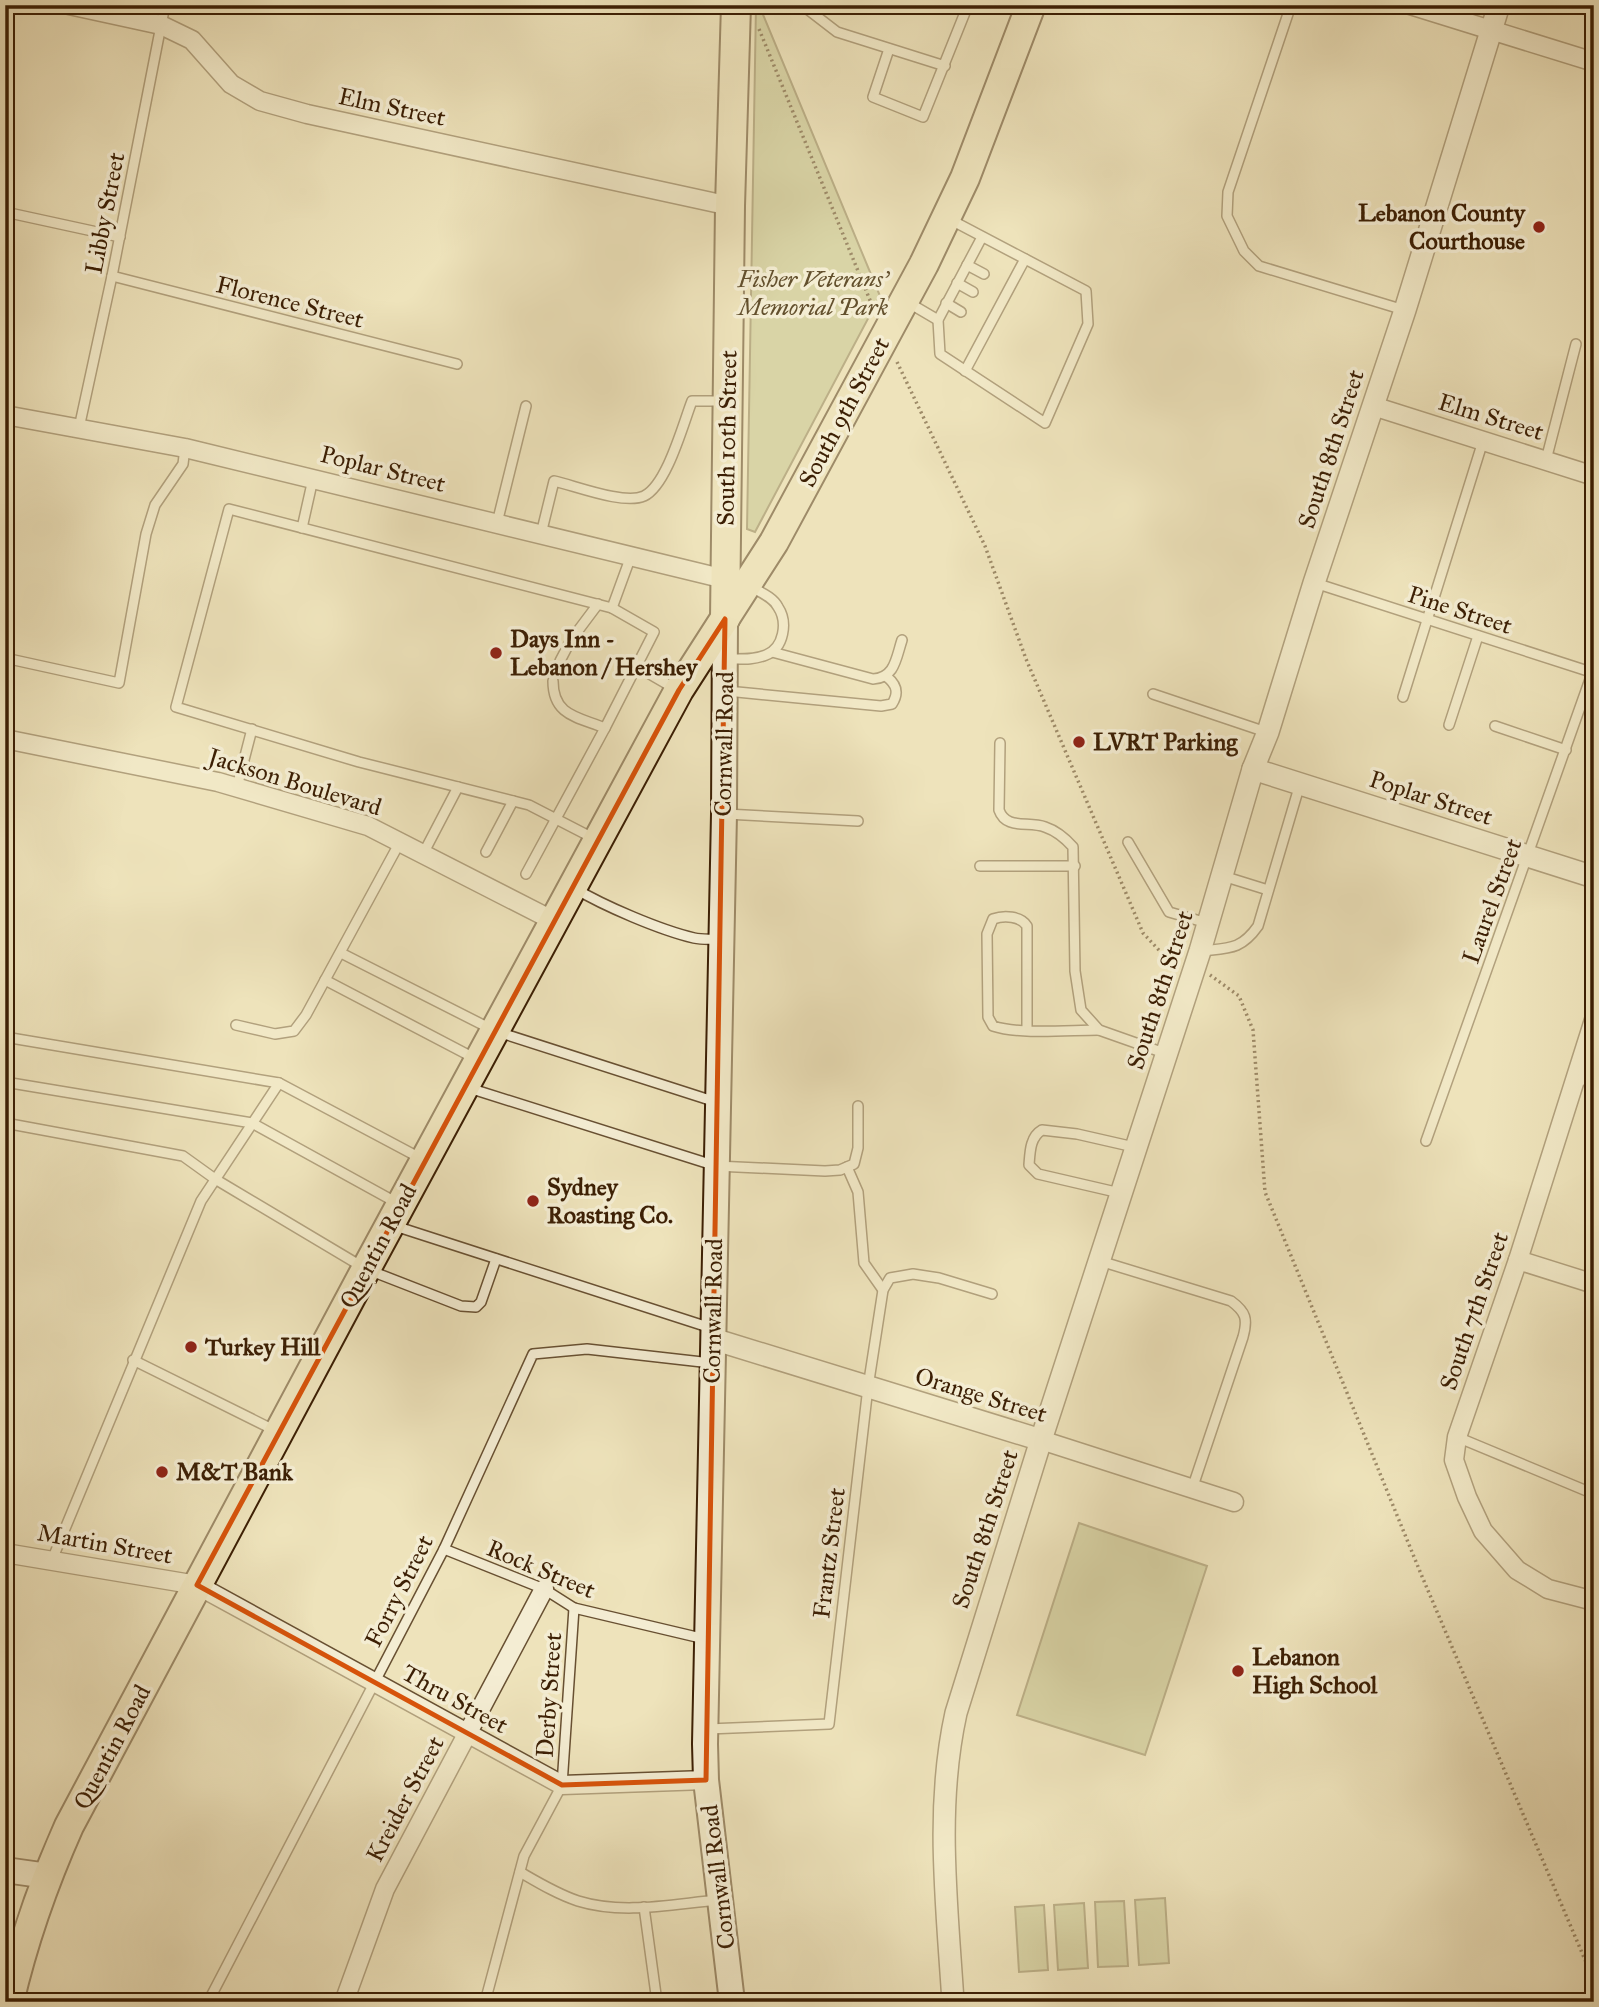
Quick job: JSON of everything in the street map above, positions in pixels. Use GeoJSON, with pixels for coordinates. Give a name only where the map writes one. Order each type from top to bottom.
{"type":"FeatureCollection","features":[{"type":"Feature","properties":{"kind":"highway","name":"South 10th Street"},"geometry":{"type":"LineString","coordinates":[[725,619],[736,582],[727,401],[736,5]]}},
{"type":"Feature","properties":{"kind":"highway","name":"South 9th Street"},"geometry":{"type":"LineString","coordinates":[[736,582],[774,542],[946,218],[965,178],[1031,5]]}},
{"type":"Feature","properties":{"kind":"highway","name":"Quentin Road"},"geometry":{"type":"LineString","coordinates":[[9,2002],[48,1876],[69,1826],[679,690],[714,656],[725,619]]}},
{"type":"Feature","properties":{"kind":"main road","name":"Cornwall Road"},"geometry":{"type":"LineString","coordinates":[[714,656],[725,691],[724,814],[705,1729],[706,1780],[732,2002]]}},
{"type":"Feature","properties":{"kind":"main road"},"geometry":{"type":"LineString","coordinates":[[5,1870],[48,1876]]}},
{"type":"Feature","properties":{"kind":"street","name":"Elm Street"},"geometry":{"type":"LineString","coordinates":[[69,5],[161,26],[192,40],[231,84],[260,101],[307,114],[730,206]]}},
{"type":"Feature","properties":{"kind":"street"},"geometry":{"type":"LineString","coordinates":[[1410,5],[1594,62]]}},
{"type":"Feature","properties":{"kind":"street","name":"South 8th Street"},"geometry":{"type":"LineString","coordinates":[[953,2002],[944,1822],[946,1771],[949,1744],[966,1678],[1209,923],[1253,769],[1268,732],[1314,583],[1405,310],[1499,5]]}},
{"type":"Feature","properties":{"kind":"street","name":"Elm Street"},"geometry":{"type":"LineString","coordinates":[[1373,406],[1594,475]]}},
{"type":"Feature","properties":{"kind":"street","name":"Poplar Street"},"geometry":{"type":"LineString","coordinates":[[5,415],[185,448],[736,582]]}},
{"type":"Feature","properties":{"kind":"street","name":"Jackson Boulevard"},"geometry":{"type":"LineString","coordinates":[[5,739],[237,787],[369,826],[554,921]]}},
{"type":"Feature","properties":{"kind":"street","name":"Poplar Street"},"geometry":{"type":"LineString","coordinates":[[1253,769],[1594,877]]}},
{"type":"Feature","properties":{"kind":"street","name":"South 7th Street"},"geometry":{"type":"LineString","coordinates":[[1594,1020],[1457,1437],[1454,1460],[1483,1531],[1517,1570],[1548,1589],[1594,1601]]}},
{"type":"Feature","properties":{"kind":"street"},"geometry":{"type":"LineString","coordinates":[[1517,1260],[1594,1284]]}},
{"type":"Feature","properties":{"kind":"street","name":"Orange Street"},"geometry":{"type":"LineString","coordinates":[[713,1344],[869,1387],[1234,1502]]}},
{"type":"Feature","properties":{"kind":"street","name":"Martin Street"},"geometry":{"type":"LineString","coordinates":[[5,1553],[197,1585]]}},
{"type":"Feature","properties":{"kind":"street","name":"Thru Street"},"geometry":{"type":"LineString","coordinates":[[197,1585],[562,1785]]}},
{"type":"Feature","properties":{"kind":"street","name":"Kreider Street"},"geometry":{"type":"LineString","coordinates":[[344,2002],[385,1889],[544,1589]]}},
{"type":"Feature","properties":{"kind":"street"},"geometry":{"type":"LineString","coordinates":[[562,1785],[706,1780]]}},
{"type":"Feature","properties":{"kind":"lane","name":"Libby Street"},"geometry":{"type":"LineString","coordinates":[[79,428],[120,237],[165,5]]}},
{"type":"Feature","properties":{"kind":"lane"},"geometry":{"type":"LineString","coordinates":[[802,5],[837,32],[945,66]]}},
{"type":"Feature","properties":{"kind":"lane"},"geometry":{"type":"LineString","coordinates":[[889,49],[873,97],[923,117],[968,5]]}},
{"type":"Feature","properties":{"kind":"lane"},"geometry":{"type":"LineString","coordinates":[[1291,5],[1228,192],[1227,216],[1244,250],[1259,266],[1405,310]]}},
{"type":"Feature","properties":{"kind":"lane"},"geometry":{"type":"LineString","coordinates":[[5,212],[120,237]]}},
{"type":"Feature","properties":{"kind":"lane"},"geometry":{"type":"LineString","coordinates":[[946,218],[1025,259],[1086,292],[1088,324],[1045,423],[940,354],[938,320],[982,237]]}},
{"type":"Feature","properties":{"kind":"lane"},"geometry":{"type":"LineString","coordinates":[[965,372],[999,307],[1005,286],[1025,259]]}},
{"type":"Feature","properties":{"kind":"lane"},"geometry":{"type":"LineString","coordinates":[[967,265],[984,274]]}},
{"type":"Feature","properties":{"kind":"lane","name":"Florence Street"},"geometry":{"type":"LineString","coordinates":[[112,276],[457,364]]}},
{"type":"Feature","properties":{"kind":"lane"},"geometry":{"type":"LineString","coordinates":[[957,283],[973,292]]}},
{"type":"Feature","properties":{"kind":"lane"},"geometry":{"type":"LineString","coordinates":[[904,300],[938,320]]}},
{"type":"Feature","properties":{"kind":"lane"},"geometry":{"type":"LineString","coordinates":[[990,302],[999,307]]}},
{"type":"Feature","properties":{"kind":"lane"},"geometry":{"type":"LineString","coordinates":[[946,303],[961,312]]}},
{"type":"Feature","properties":{"kind":"lane"},"geometry":{"type":"LineString","coordinates":[[979,322],[988,327]]}},
{"type":"Feature","properties":{"kind":"lane"},"geometry":{"type":"LineString","coordinates":[[1546,460],[1576,344]]}},
{"type":"Feature","properties":{"kind":"lane"},"geometry":{"type":"LineString","coordinates":[[541,534],[554,481],[622,498],[644,496],[657,485],[692,401],[727,401]]}},
{"type":"Feature","properties":{"kind":"lane"},"geometry":{"type":"LineString","coordinates":[[496,523],[526,406]]}},
{"type":"Feature","properties":{"kind":"lane"},"geometry":{"type":"LineString","coordinates":[[1403,696],[1483,441]]}},
{"type":"Feature","properties":{"kind":"lane"},"geometry":{"type":"LineString","coordinates":[[5,658],[119,683],[146,534],[155,505],[183,464],[185,448]]}},
{"type":"Feature","properties":{"kind":"lane"},"geometry":{"type":"LineString","coordinates":[[302,528],[313,479]]}},
{"type":"Feature","properties":{"kind":"lane"},"geometry":{"type":"LineString","coordinates":[[526,874],[555,818],[605,728],[654,632],[612,608],[229,509],[176,707],[359,762],[529,805],[555,818],[598,840]]}},
{"type":"Feature","properties":{"kind":"lane"},"geometry":{"type":"LineString","coordinates":[[612,608],[631,556]]}},
{"type":"Feature","properties":{"kind":"lane"},"geometry":{"type":"LineString","coordinates":[[714,656],[751,659],[772,652],[778,647],[784,626],[779,607],[771,598],[736,582]]}},
{"type":"Feature","properties":{"kind":"lane","name":"Pine Street"},"geometry":{"type":"LineString","coordinates":[[1314,583],[1593,671]]}},
{"type":"Feature","properties":{"kind":"lane"},"geometry":{"type":"LineString","coordinates":[[560,661],[571,640],[598,604]]}},
{"type":"Feature","properties":{"kind":"lane"},"geometry":{"type":"LineString","coordinates":[[1449,725],[1478,636]]}},
{"type":"Feature","properties":{"kind":"lane"},"geometry":{"type":"LineString","coordinates":[[887,677],[902,640]]}},
{"type":"Feature","properties":{"kind":"lane"},"geometry":{"type":"LineString","coordinates":[[725,691],[880,706],[892,704],[896,698],[897,690],[887,677],[873,679],[772,652]]}},
{"type":"Feature","properties":{"kind":"lane"},"geometry":{"type":"LineString","coordinates":[[636,666],[679,690]]}},
{"type":"Feature","properties":{"kind":"lane","name":"Laurel Street"},"geometry":{"type":"LineString","coordinates":[[1426,1141],[1593,671]]}},
{"type":"Feature","properties":{"kind":"lane"},"geometry":{"type":"LineString","coordinates":[[553,681],[553,695],[561,710],[605,728]]}},
{"type":"Feature","properties":{"kind":"lane"},"geometry":{"type":"LineString","coordinates":[[1153,694],[1268,732]]}},
{"type":"Feature","properties":{"kind":"lane"},"geometry":{"type":"LineString","coordinates":[[1494,726],[1566,750]]}},
{"type":"Feature","properties":{"kind":"lane"},"geometry":{"type":"LineString","coordinates":[[237,787],[252,729]]}},
{"type":"Feature","properties":{"kind":"lane"},"geometry":{"type":"LineString","coordinates":[[1000,743],[999,810],[1002,817],[1010,823],[1035,823],[1059,832],[1073,847],[1077,994],[1081,1010],[1100,1030]]}},
{"type":"Feature","properties":{"kind":"lane"},"geometry":{"type":"LineString","coordinates":[[1197,960],[1248,940],[1258,926],[1300,783]]}},
{"type":"Feature","properties":{"kind":"lane"},"geometry":{"type":"LineString","coordinates":[[423,854],[458,787]]}},
{"type":"Feature","properties":{"kind":"lane"},"geometry":{"type":"LineString","coordinates":[[486,852],[513,801]]}},
{"type":"Feature","properties":{"kind":"lane"},"geometry":{"type":"LineString","coordinates":[[724,814],[858,821]]}},
{"type":"Feature","properties":{"kind":"lane"},"geometry":{"type":"LineString","coordinates":[[236,1025],[275,1034],[294,1031],[341,953],[400,842]]}},
{"type":"Feature","properties":{"kind":"lane"},"geometry":{"type":"LineString","coordinates":[[1128,842],[1169,912],[1209,923]]}},
{"type":"Feature","properties":{"kind":"lane"},"geometry":{"type":"LineString","coordinates":[[980,866],[1075,866]]}},
{"type":"Feature","properties":{"kind":"lane"},"geometry":{"type":"LineString","coordinates":[[1223,876],[1268,890]]}},
{"type":"Feature","properties":{"kind":"lane"},"geometry":{"type":"LineString","coordinates":[[572,888],[674,932],[697,939],[721,939]]}},
{"type":"Feature","properties":{"kind":"lane"},"geometry":{"type":"LineString","coordinates":[[1027,1030],[1027,926],[1024,921],[1016,918],[997,917],[993,919],[987,934],[988,1017],[993,1026],[1003,1030],[1027,1030],[1100,1030],[1167,1054]]}},
{"type":"Feature","properties":{"kind":"lane"},"geometry":{"type":"LineString","coordinates":[[341,953],[495,1031],[718,1102]]}},
{"type":"Feature","properties":{"kind":"lane"},"geometry":{"type":"LineString","coordinates":[[325,980],[479,1060]]}},
{"type":"Feature","properties":{"kind":"lane"},"geometry":{"type":"LineString","coordinates":[[5,1037],[279,1083],[425,1160]]}},
{"type":"Feature","properties":{"kind":"lane"},"geometry":{"type":"LineString","coordinates":[[1575,1076],[1594,1084]]}},
{"type":"Feature","properties":{"kind":"lane"},"geometry":{"type":"LineString","coordinates":[[5,1082],[252,1123],[395,1215],[496,1259],[713,1344]]}},
{"type":"Feature","properties":{"kind":"lane"},"geometry":{"type":"LineString","coordinates":[[52,1560],[201,1201],[279,1083]]}},
{"type":"Feature","properties":{"kind":"lane"},"geometry":{"type":"LineString","coordinates":[[464,1087],[716,1166],[825,1171],[847,1167],[854,1164],[858,1148],[858,1107]]}},
{"type":"Feature","properties":{"kind":"lane"},"geometry":{"type":"LineString","coordinates":[[5,1123],[183,1156],[215,1179],[366,1269],[469,1308],[476,1307],[481,1301],[496,1259]]}},
{"type":"Feature","properties":{"kind":"lane"},"geometry":{"type":"LineString","coordinates":[[1121,1194],[1038,1174],[1029,1165],[1030,1147],[1038,1132],[1042,1130],[1077,1134],[1136,1148]]}},
{"type":"Feature","properties":{"kind":"lane"},"geometry":{"type":"LineString","coordinates":[[847,1167],[858,1192],[864,1263],[883,1290],[890,1278],[913,1274],[939,1278],[992,1294]]}},
{"type":"Feature","properties":{"kind":"lane"},"geometry":{"type":"LineString","coordinates":[[1100,1261],[1231,1300],[1243,1309],[1247,1321],[1243,1337],[1192,1489]]}},
{"type":"Feature","properties":{"kind":"lane","name":"Frantz Street"},"geometry":{"type":"LineString","coordinates":[[705,1729],[829,1724],[883,1290]]}},
{"type":"Feature","properties":{"kind":"lane","name":"Forry Street"},"geometry":{"type":"LineString","coordinates":[[208,2002],[444,1549],[533,1354],[713,1344]]}},
{"type":"Feature","properties":{"kind":"lane"},"geometry":{"type":"LineString","coordinates":[[133,1360],[279,1432]]}},
{"type":"Feature","properties":{"kind":"lane"},"geometry":{"type":"LineString","coordinates":[[1457,1437],[1594,1494]]}},
{"type":"Feature","properties":{"kind":"lane","name":"Rock Street"},"geometry":{"type":"LineString","coordinates":[[444,1549],[544,1589],[574,1608],[706,1640]]}},
{"type":"Feature","properties":{"kind":"lane","name":"Derby Street"},"geometry":{"type":"LineString","coordinates":[[562,1785],[574,1608]]}},
{"type":"Feature","properties":{"kind":"lane"},"geometry":{"type":"LineString","coordinates":[[485,2002],[524,1856],[562,1785]]}},
{"type":"Feature","properties":{"kind":"lane"},"geometry":{"type":"LineString","coordinates":[[520,1872],[548,1889],[580,1902],[613,1907],[644,1907],[720,1899]]}},
{"type":"Feature","properties":{"kind":"lane"},"geometry":{"type":"LineString","coordinates":[[644,1907],[657,2002]]}},
{"type":"Feature","properties":{"kind":"path"},"geometry":{"type":"LineString","coordinates":[[1026,659],[1143,933],[1169,961],[1197,960],[1239,996],[1253,1030],[1265,1192],[1421,1574],[1594,1981]]}},
{"type":"Feature","properties":{"kind":"highlighted area"},"geometry":{"type":"Polygon","coordinates":[[[725,619],[706,1780],[562,1785],[197,1585],[679,690],[725,619]]]}},
{"type":"Feature","properties":{"kind":"green space","name":"Fisher Veterans' Memorial Park"},"geometry":{"type":"Polygon","coordinates":[[[756,5],[759,5],[880,296],[755,532],[747,529],[756,5]]]}},
{"type":"Feature","properties":{"kind":"green space"},"geometry":{"type":"Polygon","coordinates":[[[1079,1523],[1207,1566],[1145,1755],[1017,1715],[1079,1523]]]}},
{"type":"Feature","properties":{"kind":"green space"},"geometry":{"type":"Polygon","coordinates":[[[1165,1898],[1169,1963],[1139,1965],[1135,1900],[1165,1898]]]}},
{"type":"Feature","properties":{"kind":"green space"},"geometry":{"type":"Polygon","coordinates":[[[1124,1901],[1128,1966],[1098,1967],[1095,1902],[1124,1901]]]}},
{"type":"Feature","properties":{"kind":"green space"},"geometry":{"type":"Polygon","coordinates":[[[1084,1903],[1088,1968],[1058,1970],[1054,1905],[1084,1903]]]}},
{"type":"Feature","properties":{"kind":"green space"},"geometry":{"type":"Polygon","coordinates":[[[1044,1905],[1048,1970],[1019,1972],[1015,1907],[1044,1905]]]}},
{"type":"Feature","properties":{"kind":"place","name":"Lebanon County Courthouse"},"geometry":{"type":"Point","coordinates":[1539,227]}},
{"type":"Feature","properties":{"kind":"place","name":"Days Inn - Lebanon / Hershey"},"geometry":{"type":"Point","coordinates":[496,653]}},
{"type":"Feature","properties":{"kind":"place","name":"LVRT Parking"},"geometry":{"type":"Point","coordinates":[1079,742]}},
{"type":"Feature","properties":{"kind":"place","name":"Sydney Roasting Co."},"geometry":{"type":"Point","coordinates":[533,1201]}},
{"type":"Feature","properties":{"kind":"place","name":"Turkey Hill"},"geometry":{"type":"Point","coordinates":[191,1347]}},
{"type":"Feature","properties":{"kind":"place","name":"M&T Bank"},"geometry":{"type":"Point","coordinates":[162,1472]}},
{"type":"Feature","properties":{"kind":"place","name":"Lebanon High School"},"geometry":{"type":"Point","coordinates":[1238,1671]}}]}
